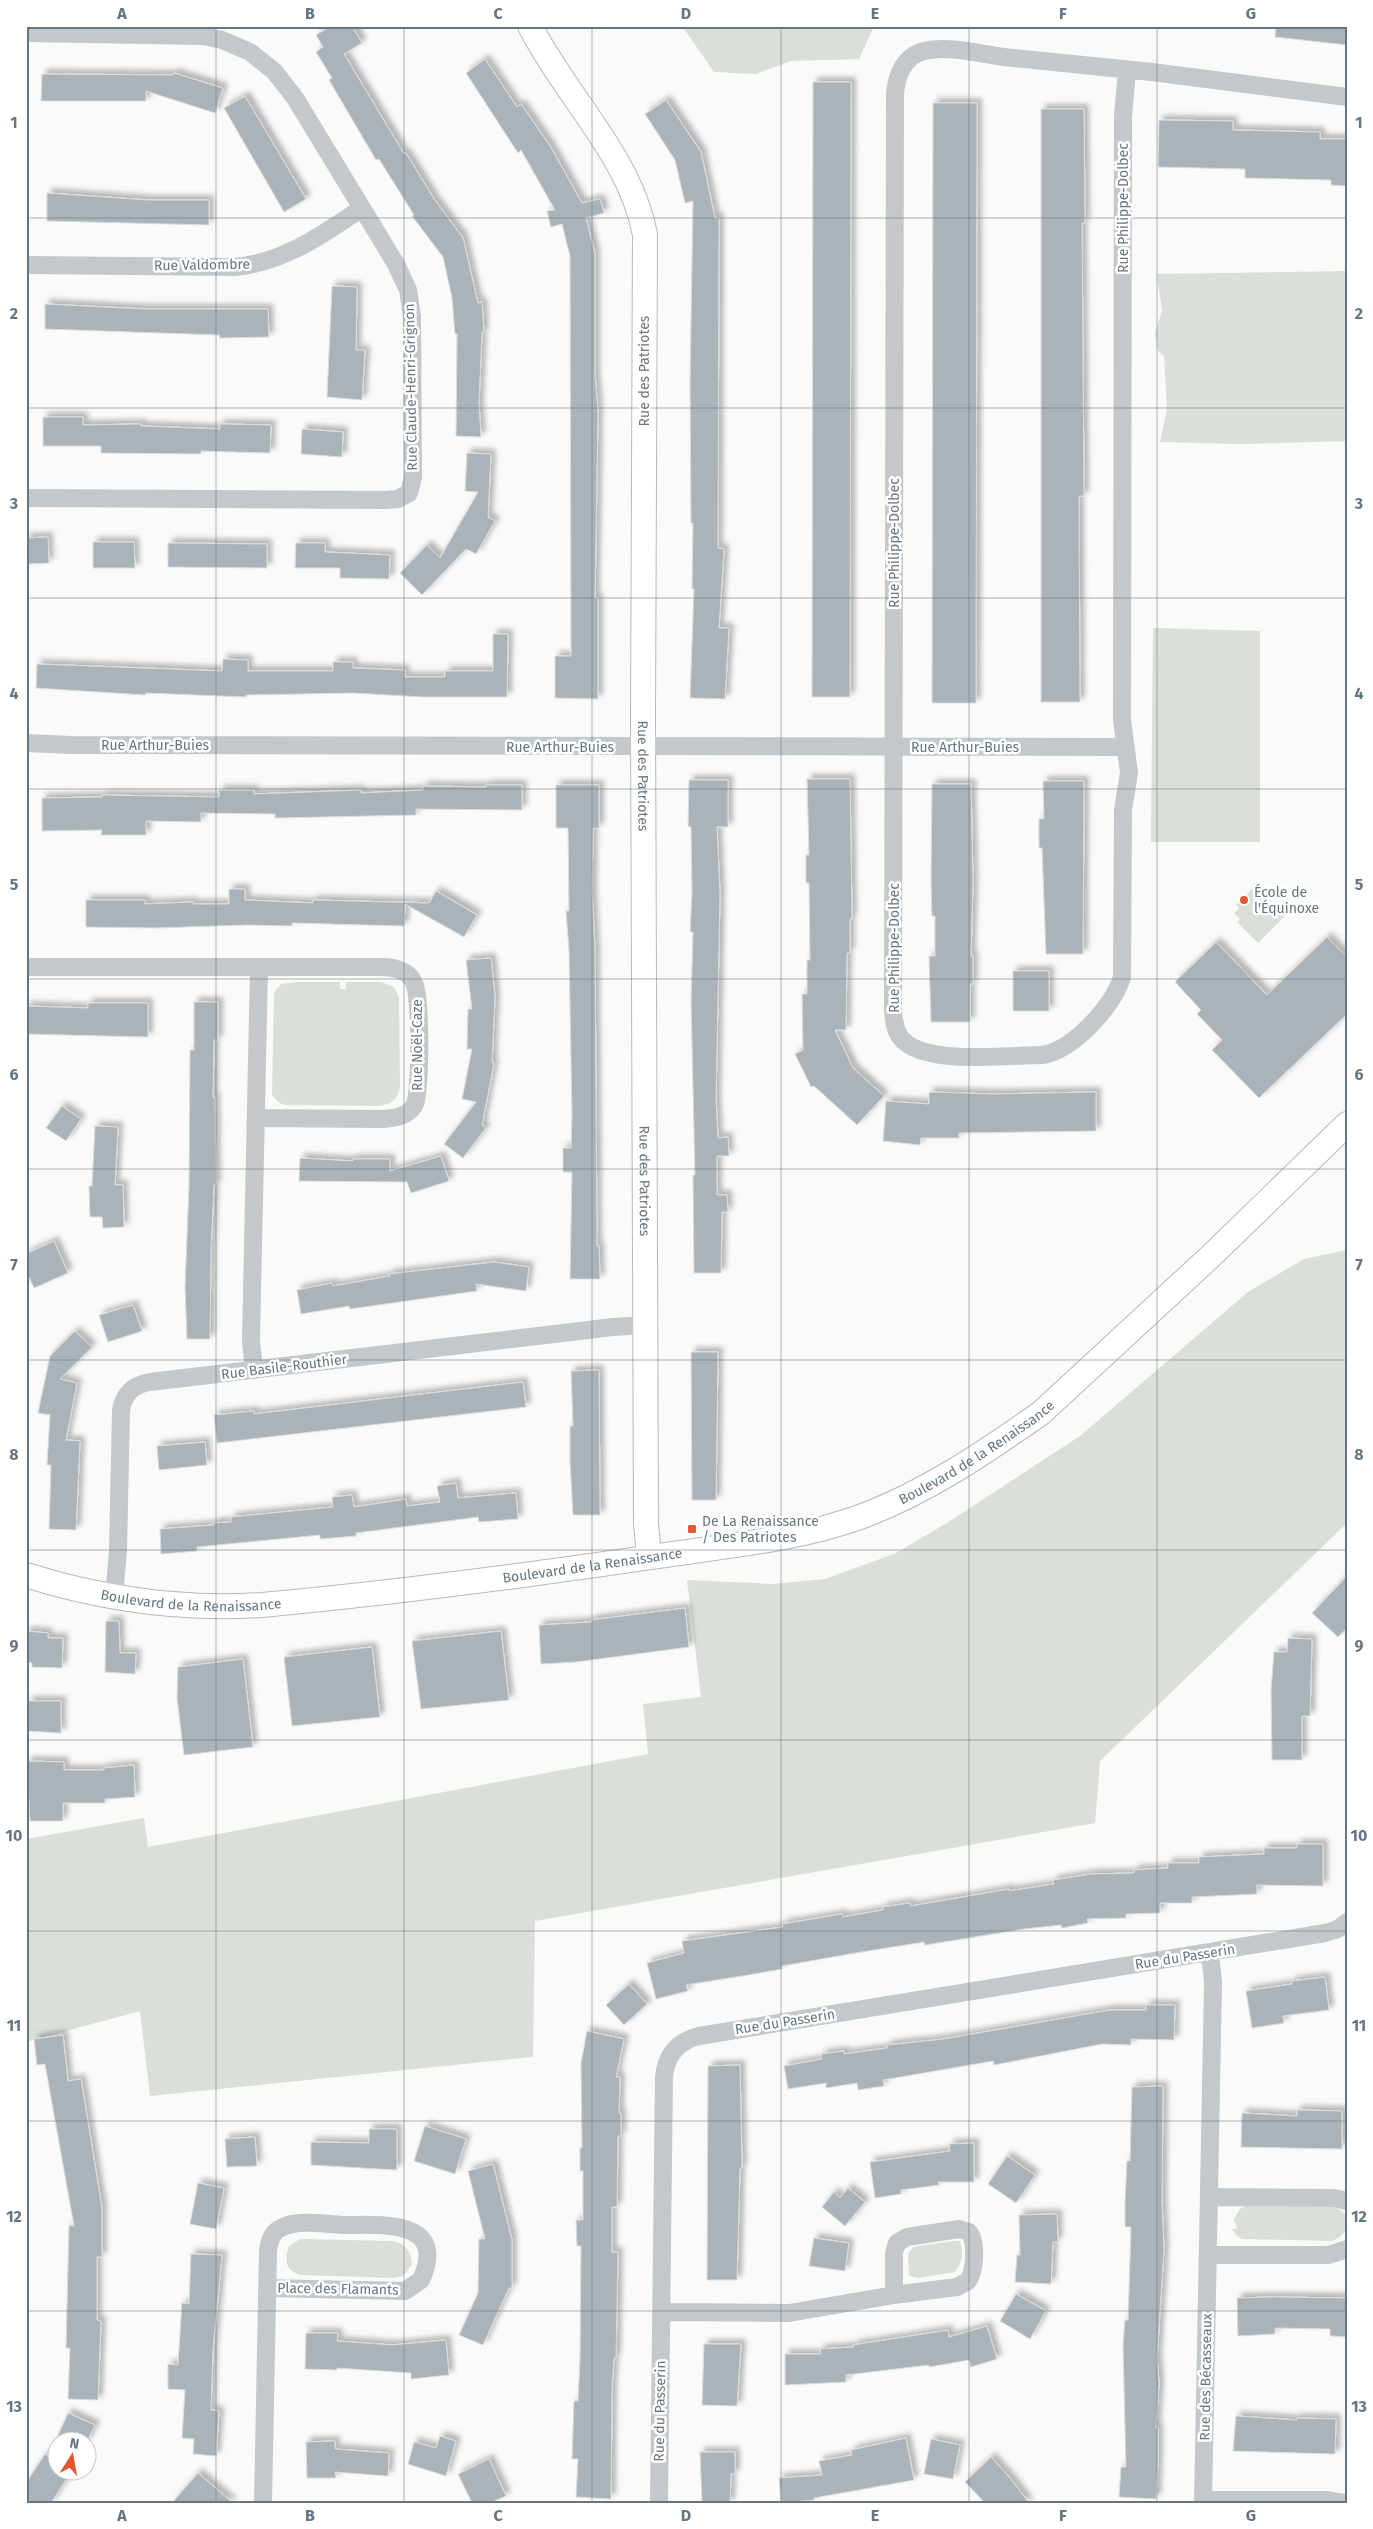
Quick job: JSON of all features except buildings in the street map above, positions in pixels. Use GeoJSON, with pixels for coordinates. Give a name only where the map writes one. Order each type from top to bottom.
{"type":"FeatureCollection","features":[{"type":"Feature","properties":{"kind":"street","name":"Rue des Patriotes"},"geometry":{"type":"LineString","coordinates":[[530,26],[565,86],[626,176],[636,198],[645,235],[646,1523],[649,1557]]}},
{"type":"Feature","properties":{"kind":"street","name":"Rue Claude-Henri-Grignon"},"geometry":{"type":"LineString","coordinates":[[26,33],[195,35],[222,40],[250,52],[270,67],[288,88],[406,283],[412,306],[413,482],[411,490],[406,496],[386,500],[26,498]]}},
{"type":"Feature","properties":{"kind":"street","name":"Rue Philippe-Dolbec"},"geometry":{"type":"LineString","coordinates":[[1127,70],[1123,137],[1122,720],[1129,773],[1123,816],[1122,969],[1120,985],[1112,1000],[1071,1042],[1054,1052],[1042,1055],[944,1056],[927,1054],[912,1049],[901,1039],[895,1025],[894,95],[898,76],[908,60],[919,53],[934,50],[1127,70],[1347,97]]}},
{"type":"Feature","properties":{"kind":"street","name":"Rue Valdombre"},"geometry":{"type":"LineString","coordinates":[[26,265],[234,267],[254,265],[273,260],[297,250],[362,208]]}},
{"type":"Feature","properties":{"kind":"street","name":"Rue Arthur-Buies"},"geometry":{"type":"LineString","coordinates":[[26,743],[63,745],[1125,747]]}},
{"type":"Feature","properties":{"kind":"street","name":"Rue Noël-Caze"},"geometry":{"type":"LineString","coordinates":[[26,968],[385,967],[406,973],[415,984],[418,996],[419,1085],[413,1107],[402,1116],[394,1118],[256,1118]]}},
{"type":"Feature","properties":{"kind":"street"},"geometry":{"type":"LineString","coordinates":[[254,1370],[252,1340],[259,968]]}},
{"type":"Feature","properties":{"kind":"street","name":"Boulevard de la Renaissance"},"geometry":{"type":"LineString","coordinates":[[26,1575],[64,1586],[114,1596],[193,1607],[262,1606],[762,1542],[828,1528],[888,1506],[930,1485],[978,1456],[1041,1413],[1347,1124]]}},
{"type":"Feature","properties":{"kind":"street","name":"Rue Basile-Routhier"},"geometry":{"type":"LineString","coordinates":[[114,1596],[118,1551],[121,1410],[127,1394],[134,1387],[150,1382],[612,1327],[646,1325]]}},
{"type":"Feature","properties":{"kind":"street","name":"Rue du Passerin"},"geometry":{"type":"LineString","coordinates":[[659,2503],[663,2312],[664,2077],[669,2058],[682,2043],[699,2036],[1325,1933],[1338,1929],[1347,1922]]}},
{"type":"Feature","properties":{"kind":"street","name":"Rue des Bécasseaux"},"geometry":{"type":"LineString","coordinates":[[1210,1953],[1213,1983],[1204,2501],[1328,2500],[1344,2503]]}},
{"type":"Feature","properties":{"kind":"street"},"geometry":{"type":"LineString","coordinates":[[1210,2197],[1334,2198],[1347,2201]]}},
{"type":"Feature","properties":{"kind":"street","name":"Place des Flamants"},"geometry":{"type":"LineString","coordinates":[[263,2503],[269,2242],[272,2235],[282,2227],[300,2224],[402,2226],[421,2237],[426,2250],[422,2280],[406,2291],[268,2288]]}},
{"type":"Feature","properties":{"kind":"street"},"geometry":{"type":"LineString","coordinates":[[663,2312],[789,2313],[965,2284],[970,2278],[972,2270],[971,2235],[966,2230],[959,2229],[900,2240],[894,2253],[894,2295]]}},
{"type":"Feature","properties":{"kind":"street"},"geometry":{"type":"LineString","coordinates":[[1209,2255],[1329,2255],[1347,2250]]}},
{"type":"Feature","properties":{"kind":"shaded area"},"geometry":{"type":"Polygon","coordinates":[[[682,26],[874,26],[859,59],[791,61],[756,74],[714,72],[682,26]]]}},
{"type":"Feature","properties":{"kind":"shaded area"},"geometry":{"type":"Polygon","coordinates":[[[1347,271],[1347,441],[1242,444],[1160,442],[1167,410],[1164,356],[1158,351],[1155,333],[1162,311],[1157,274],[1347,271]]]}},
{"type":"Feature","properties":{"kind":"shaded area"},"geometry":{"type":"Polygon","coordinates":[[[1153,628],[1260,631],[1260,842],[1151,842],[1153,628]]]}},
{"type":"Feature","properties":{"kind":"shaded area"},"geometry":{"type":"Polygon","coordinates":[[[1255,886],[1285,916],[1258,943],[1237,922],[1240,919],[1234,913],[1239,908],[1236,905],[1255,886]]]}},
{"type":"Feature","properties":{"kind":"shaded area"},"geometry":{"type":"Polygon","coordinates":[[[340,982],[340,989],[346,989],[346,982],[381,982],[394,987],[399,997],[400,1088],[392,1102],[377,1106],[286,1105],[279,1103],[272,1095],[274,993],[281,984],[340,982]]]}},
{"type":"Feature","properties":{"kind":"shaded area"},"geometry":{"type":"Polygon","coordinates":[[[1347,1250],[1347,1523],[1100,1761],[1095,1823],[535,1921],[533,2057],[150,2096],[140,2011],[26,2042],[26,1839],[144,1818],[148,1847],[648,1754],[643,1704],[701,1697],[687,1580],[772,1584],[825,1579],[894,1554],[947,1523],[1080,1436],[1248,1292],[1304,1259],[1347,1250]]]}},
{"type":"Feature","properties":{"kind":"shaded area"},"geometry":{"type":"Polygon","coordinates":[[[1245,2206],[1336,2207],[1347,2216],[1346,2225],[1344,2232],[1332,2241],[1242,2239],[1232,2229],[1237,2229],[1235,2221],[1233,2221],[1240,2209],[1245,2206]]]}},
{"type":"Feature","properties":{"kind":"shaded area"},"geometry":{"type":"Polygon","coordinates":[[[300,2239],[393,2241],[407,2249],[411,2256],[412,2265],[403,2276],[394,2278],[300,2275],[291,2270],[287,2264],[286,2256],[289,2246],[300,2239]]]}},
{"type":"Feature","properties":{"kind":"shaded area"},"geometry":{"type":"Polygon","coordinates":[[[960,2241],[962,2250],[961,2261],[955,2272],[918,2278],[909,2276],[908,2254],[913,2247],[960,2241]]]}},
{"type":"Feature","properties":{"kind":"place","name":"École de l'Équinoxe"},"geometry":{"type":"Point","coordinates":[1244,900]}},
{"type":"Feature","properties":{"kind":"place","name":"De La Renaissance / Des Patriotes"},"geometry":{"type":"Point","coordinates":[692,1529]}}]}
